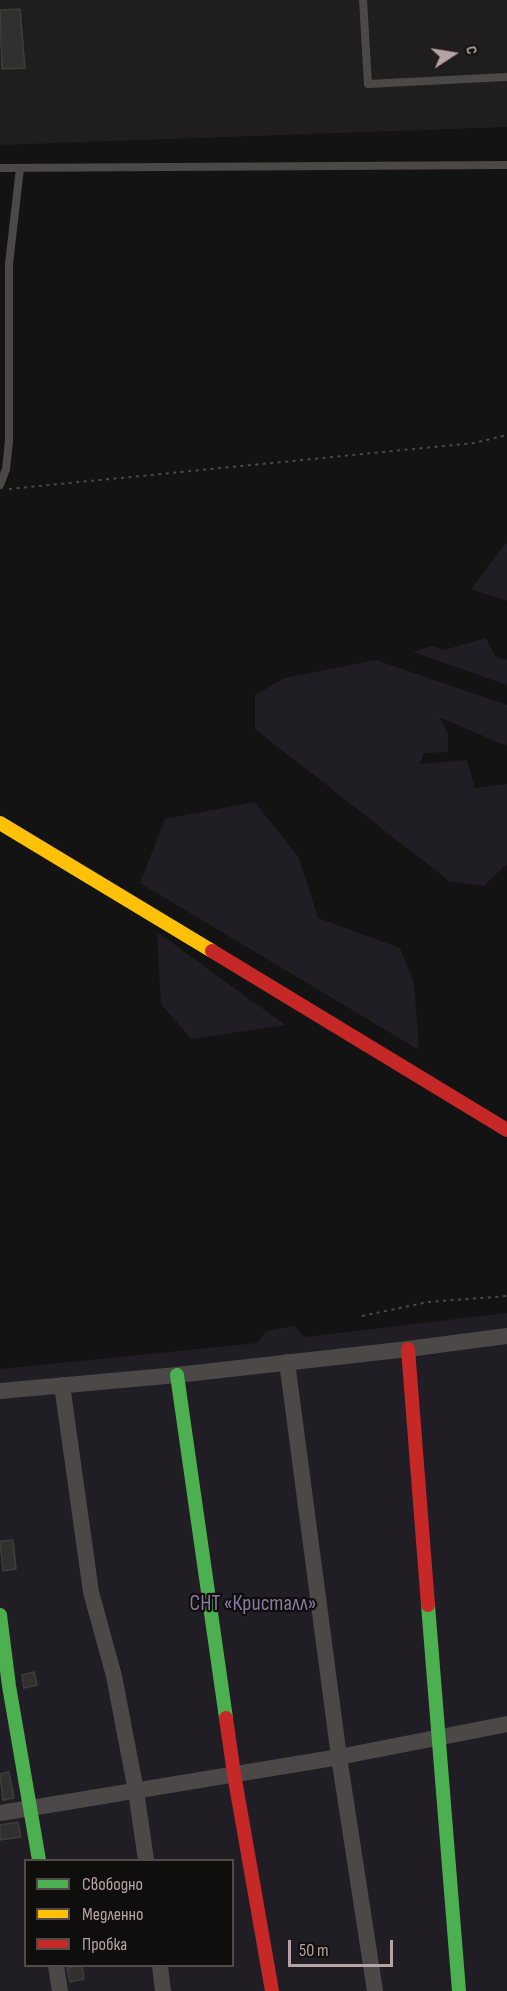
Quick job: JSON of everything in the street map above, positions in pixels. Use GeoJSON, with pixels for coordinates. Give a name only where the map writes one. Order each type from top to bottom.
{"type":"FeatureCollection","features":[{"type":"Feature","properties":{"kind":"street"},"geometry":{"type":"LineString","coordinates":[[0,823],[507,1130]]}},
{"type":"Feature","properties":{"kind":"street"},"geometry":{"type":"LineString","coordinates":[[0,1390],[177,1375],[507,1336]]}},
{"type":"Feature","properties":{"kind":"street"},"geometry":{"type":"LineString","coordinates":[[408,1349],[459,1991]]}},
{"type":"Feature","properties":{"kind":"street"},"geometry":{"type":"LineString","coordinates":[[287,1362],[339,1756],[375,1991]]}},
{"type":"Feature","properties":{"kind":"street"},"geometry":{"type":"LineString","coordinates":[[177,1375],[234,1774],[272,1991]]}},
{"type":"Feature","properties":{"kind":"street"},"geometry":{"type":"LineString","coordinates":[[62,1385],[91,1592],[114,1676],[136,1791],[146,1859]]}},
{"type":"Feature","properties":{"kind":"street"},"geometry":{"type":"LineString","coordinates":[[0,1615],[9,1686],[39,1859]]}},
{"type":"Feature","properties":{"kind":"street"},"geometry":{"type":"LineString","coordinates":[[0,1813],[339,1756],[507,1724]]}},
{"type":"Feature","properties":{"kind":"street"},"geometry":{"type":"LineString","coordinates":[[56,1967],[60,1991]]}},
{"type":"Feature","properties":{"kind":"street"},"geometry":{"type":"LineString","coordinates":[[160,1967],[164,1991]]}},
{"type":"Feature","properties":{"kind":"lane"},"geometry":{"type":"LineString","coordinates":[[363,0],[368,84],[507,77]]}},
{"type":"Feature","properties":{"kind":"lane"},"geometry":{"type":"LineString","coordinates":[[0,168],[507,165]]}},
{"type":"Feature","properties":{"kind":"lane"},"geometry":{"type":"LineString","coordinates":[[0,485],[6,470],[9,441],[9,264],[20,168]]}},
{"type":"Feature","properties":{"kind":"lane"},"geometry":{"type":"LineString","coordinates":[[0,267],[9,264]]}},
{"type":"Feature","properties":{"kind":"path"},"geometry":{"type":"LineString","coordinates":[[0,490],[474,443],[507,435]]}},
{"type":"Feature","properties":{"kind":"path"},"geometry":{"type":"LineString","coordinates":[[362,1316],[428,1302],[507,1296]]}},
{"type":"Feature","properties":{"kind":"shaded area"},"geometry":{"type":"Polygon","coordinates":[[[0,0],[507,0],[507,127],[0,145],[0,0]]]}},
{"type":"Feature","properties":{"kind":"green space"},"geometry":{"type":"Polygon","coordinates":[[[507,543],[507,601],[471,589],[505,544],[507,543]]]}},
{"type":"Feature","properties":{"kind":"green space"},"geometry":{"type":"Polygon","coordinates":[[[486,638],[496,657],[507,660],[507,685],[413,652],[431,646],[444,650],[486,638]]]}},
{"type":"Feature","properties":{"kind":"green space"},"geometry":{"type":"Polygon","coordinates":[[[376,660],[507,705],[507,746],[439,717],[448,734],[448,752],[424,753],[420,764],[467,760],[475,788],[507,784],[507,864],[484,886],[449,881],[255,729],[255,695],[285,678],[376,660]]]}},
{"type":"Feature","properties":{"kind":"green space"},"geometry":{"type":"Polygon","coordinates":[[[255,802],[299,858],[318,918],[400,948],[414,983],[419,1050],[140,883],[165,819],[255,802]]]}},
{"type":"Feature","properties":{"kind":"green space"},"geometry":{"type":"Polygon","coordinates":[[[157,932],[285,1025],[191,1039],[161,1004],[157,932]]]}},
{"type":"Feature","properties":{"kind":"green space","name":"СНТ «Кристалл»"},"geometry":{"type":"Polygon","coordinates":[[[507,1313],[507,1991],[0,1991],[0,1369],[257,1343],[266,1331],[294,1326],[305,1337],[507,1313]]]}},
{"type":"Feature","properties":{"kind":"building"},"geometry":{"type":"Polygon","coordinates":[[[20,9],[25,68],[2,69],[0,10],[20,9]]]}},
{"type":"Feature","properties":{"kind":"building"},"geometry":{"type":"Polygon","coordinates":[[[13,1540],[16,1569],[3,1571],[0,1541],[13,1540]]]}},
{"type":"Feature","properties":{"kind":"building"},"geometry":{"type":"Polygon","coordinates":[[[34,1672],[37,1685],[24,1688],[22,1675],[34,1672]]]}},
{"type":"Feature","properties":{"kind":"building"},"geometry":{"type":"Polygon","coordinates":[[[9,1772],[14,1798],[3,1800],[0,1774],[9,1772]]]}},
{"type":"Feature","properties":{"kind":"building"},"geometry":{"type":"Polygon","coordinates":[[[18,1822],[21,1837],[0,1840],[0,1825],[18,1822]]]}},
{"type":"Feature","properties":{"kind":"building"},"geometry":{"type":"Polygon","coordinates":[[[82,1967],[84,1979],[70,1982],[67,1968],[82,1967]]]}},
{"type":"Feature","properties":{"kind":"traffic: fast"},"geometry":{"type":"LineString","coordinates":[[177,1375],[226,1718]]}},
{"type":"Feature","properties":{"kind":"traffic: fast"},"geometry":{"type":"LineString","coordinates":[[428,1605],[459,1991]]}},
{"type":"Feature","properties":{"kind":"traffic: fast"},"geometry":{"type":"LineString","coordinates":[[0,1615],[9,1686],[39,1859]]}},
{"type":"Feature","properties":{"kind":"traffic: slow"},"geometry":{"type":"LineString","coordinates":[[0,823],[212,951]]}},
{"type":"Feature","properties":{"kind":"traffic: jam"},"geometry":{"type":"LineString","coordinates":[[212,951],[507,1130]]}},
{"type":"Feature","properties":{"kind":"traffic: jam"},"geometry":{"type":"LineString","coordinates":[[408,1349],[428,1605]]}},
{"type":"Feature","properties":{"kind":"traffic: jam"},"geometry":{"type":"LineString","coordinates":[[226,1718],[272,1991]]}}]}
